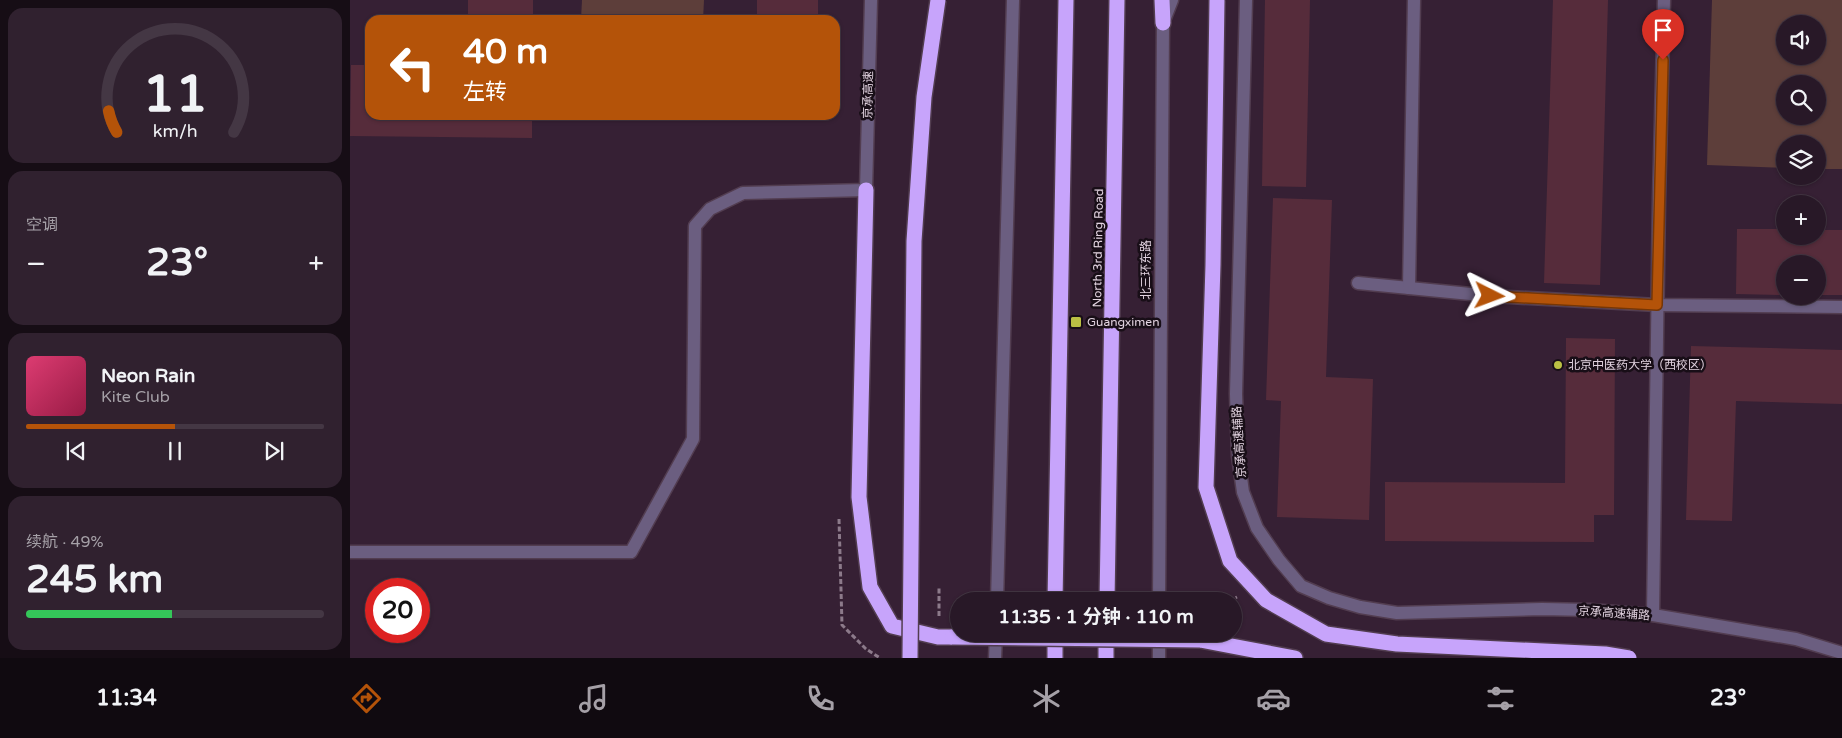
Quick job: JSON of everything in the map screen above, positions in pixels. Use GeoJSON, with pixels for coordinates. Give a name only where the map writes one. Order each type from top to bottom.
{"type":"FeatureCollection","features":[{"type":"Feature","properties":{"kind":"highway"},"geometry":{"type":"LineString","coordinates":[[910,658],[914,241],[924,97],[938,0]]}},
{"type":"Feature","properties":{"kind":"highway"},"geometry":{"type":"LineString","coordinates":[[1055,592],[1066,0]]}},
{"type":"Feature","properties":{"kind":"highway","name":"North 3rd Ring Road"},"geometry":{"type":"LineString","coordinates":[[1106,592],[1117,0]]}},
{"type":"Feature","properties":{"kind":"highway"},"geometry":{"type":"LineString","coordinates":[[1162,0],[1163,23]]}},
{"type":"Feature","properties":{"kind":"highway"},"geometry":{"type":"LineString","coordinates":[[1217,0],[1213,264],[1206,487],[1230,561],[1266,600],[1326,634],[1397,644],[1605,654],[1629,658]]}},
{"type":"Feature","properties":{"kind":"highway"},"geometry":{"type":"LineString","coordinates":[[866,190],[859,497],[870,587],[892,626],[938,637],[1200,640],[1295,658]]}},
{"type":"Feature","properties":{"kind":"highway"},"geometry":{"type":"LineString","coordinates":[[1054,658],[1055,642]]}},
{"type":"Feature","properties":{"kind":"highway"},"geometry":{"type":"LineString","coordinates":[[1106,642],[1106,658]]}},
{"type":"Feature","properties":{"kind":"street","name":"京承高速"},"geometry":{"type":"LineString","coordinates":[[866,190],[871,0]]}},
{"type":"Feature","properties":{"kind":"street"},"geometry":{"type":"LineString","coordinates":[[997,592],[1013,0]]}},
{"type":"Feature","properties":{"kind":"street","name":"北三环东路"},"geometry":{"type":"LineString","coordinates":[[1159,592],[1163,23],[1172,0]]}},
{"type":"Feature","properties":{"kind":"street","name":"京承高速辅路"},"geometry":{"type":"LineString","coordinates":[[1246,0],[1236,394],[1238,456],[1243,492],[1256,528],[1300,586],[1329,598],[1360,607],[1397,613],[1542,609],[1590,610],[1653,615],[1796,639],[1842,654]]}},
{"type":"Feature","properties":{"kind":"street"},"geometry":{"type":"LineString","coordinates":[[1409,288],[1414,0]]}},
{"type":"Feature","properties":{"kind":"street"},"geometry":{"type":"LineString","coordinates":[[1653,615],[1657,305],[1664,0]]}},
{"type":"Feature","properties":{"kind":"street"},"geometry":{"type":"LineString","coordinates":[[350,552],[631,552],[693,439],[695,226],[710,209],[744,193],[866,190]]}},
{"type":"Feature","properties":{"kind":"street"},"geometry":{"type":"LineString","coordinates":[[1358,283],[1490,296],[1657,305],[1842,307]]}},
{"type":"Feature","properties":{"kind":"street"},"geometry":{"type":"LineString","coordinates":[[995,658],[996,642]]}},
{"type":"Feature","properties":{"kind":"street"},"geometry":{"type":"LineString","coordinates":[[1159,642],[1159,658]]}},
{"type":"Feature","properties":{"kind":"shaded area"},"geometry":{"type":"Polygon","coordinates":[[[582,0],[704,0],[703,15],[581,15],[582,0]]]}},
{"type":"Feature","properties":{"kind":"shaded area"},"geometry":{"type":"Polygon","coordinates":[[[1712,0],[1842,0],[1842,169],[1826,169],[1826,135],[1776,135],[1776,168],[1707,165],[1712,0]]]}},
{"type":"Feature","properties":{"kind":"building"},"geometry":{"type":"Polygon","coordinates":[[[468,0],[533,0],[533,15],[468,15],[468,0]]]}},
{"type":"Feature","properties":{"kind":"building"},"geometry":{"type":"Polygon","coordinates":[[[757,0],[818,0],[818,15],[757,15],[757,0]]]}},
{"type":"Feature","properties":{"kind":"building"},"geometry":{"type":"Polygon","coordinates":[[[1265,0],[1310,0],[1306,187],[1262,186],[1265,0]]]}},
{"type":"Feature","properties":{"kind":"building"},"geometry":{"type":"Polygon","coordinates":[[[1553,0],[1608,0],[1600,285],[1544,283],[1553,0]]]}},
{"type":"Feature","properties":{"kind":"building"},"geometry":{"type":"Polygon","coordinates":[[[351,65],[365,65],[365,120],[532,120],[532,138],[350,136],[351,65]]]}},
{"type":"Feature","properties":{"kind":"building"},"geometry":{"type":"Polygon","coordinates":[[[1273,198],[1332,200],[1326,377],[1373,379],[1369,520],[1277,517],[1281,401],[1266,400],[1273,198]]]}},
{"type":"Feature","properties":{"kind":"building"},"geometry":{"type":"Polygon","coordinates":[[[1737,229],[1776,229],[1776,245],[1826,245],[1826,230],[1842,230],[1842,295],[1826,295],[1826,255],[1776,255],[1776,295],[1736,294],[1737,229]]]}},
{"type":"Feature","properties":{"kind":"building"},"geometry":{"type":"Polygon","coordinates":[[[1566,338],[1615,339],[1614,515],[1594,515],[1594,542],[1385,541],[1385,482],[1565,483],[1566,338]]]}},
{"type":"Feature","properties":{"kind":"building"},"geometry":{"type":"Polygon","coordinates":[[[1691,346],[1842,350],[1842,404],[1736,401],[1732,521],[1686,520],[1691,346]]]}},
{"type":"Feature","properties":{"kind":"place","name":"Guangximen"},"geometry":{"type":"Point","coordinates":[1076,322]}},
{"type":"Feature","properties":{"kind":"place","name":"北京中医药大学（西校区）"},"geometry":{"type":"Point","coordinates":[1558,365]}},
{"type":"Feature","properties":{"kind":"route"},"geometry":{"type":"LineString","coordinates":[[1490,296],[1657,305],[1663,60]]}}]}
